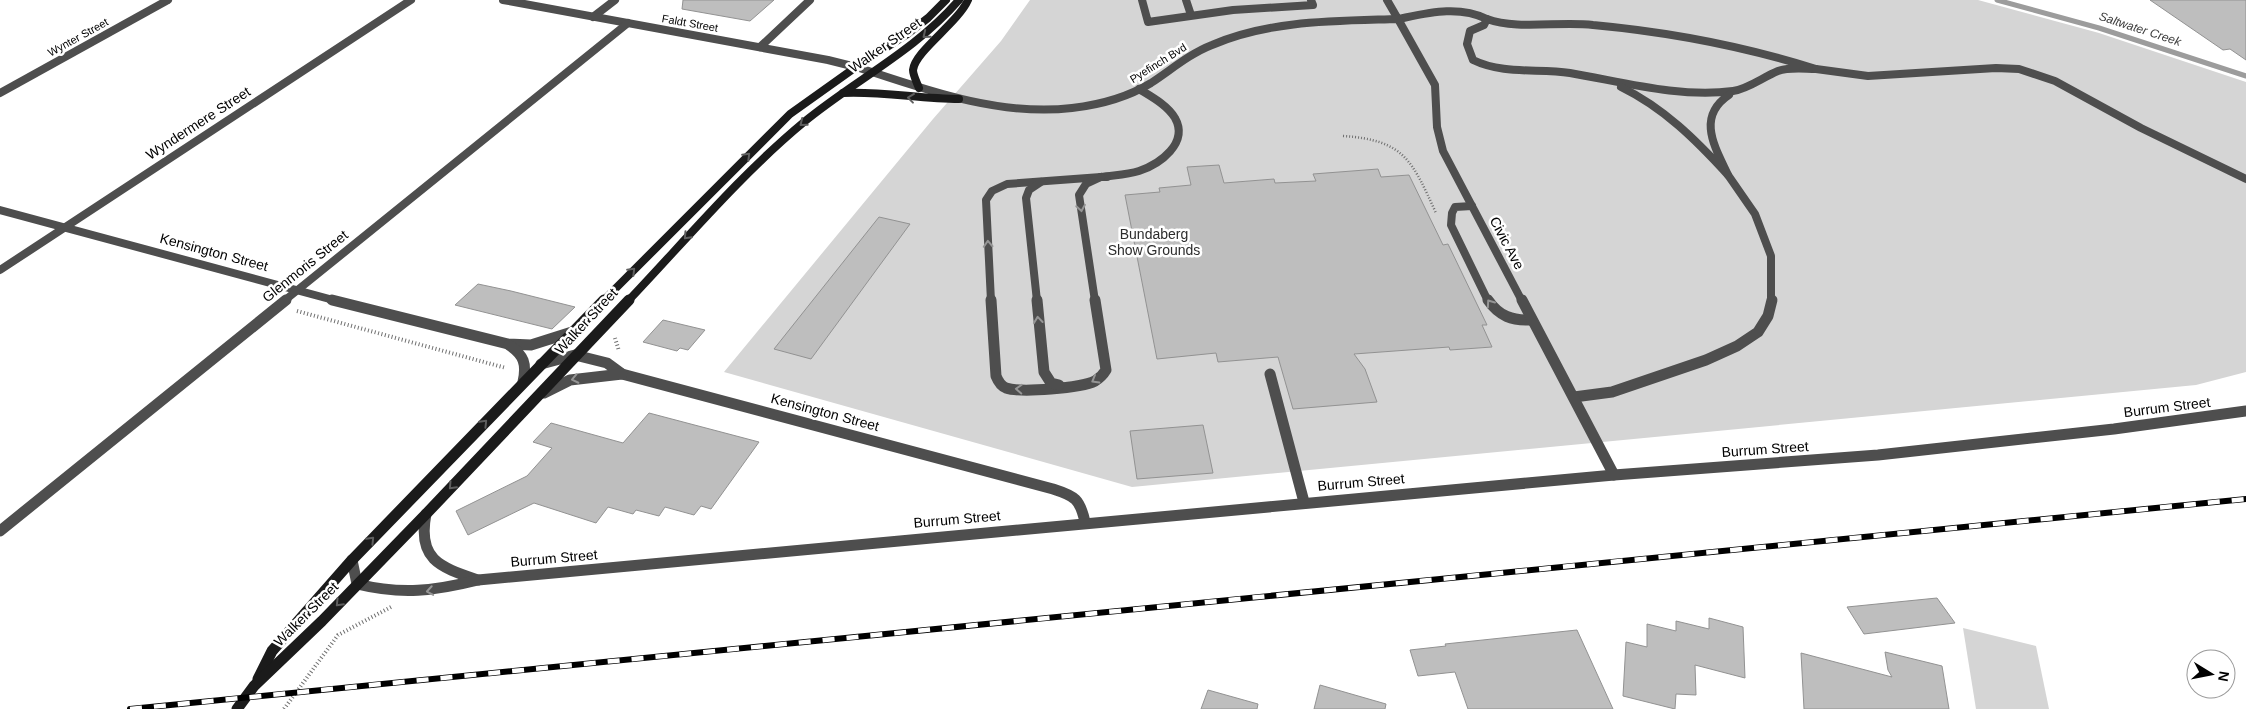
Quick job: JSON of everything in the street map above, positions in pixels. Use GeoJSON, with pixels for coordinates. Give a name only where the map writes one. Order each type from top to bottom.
{"type":"FeatureCollection","features":[{"type":"Feature","properties":{"kind":"main road","name":"Walker Street"},"geometry":{"type":"LineString","coordinates":[[254,686],[272,651],[352,560],[573,331],[790,114],[856,67],[906,35],[928,18],[946,0]]}},
{"type":"Feature","properties":{"kind":"main road","name":"Walker Street"},"geometry":{"type":"LineString","coordinates":[[237,709],[254,686],[427,513],[533,399],[783,139],[872,72],[927,36],[947,16],[959,0]]}},
{"type":"Feature","properties":{"kind":"main road"},"geometry":{"type":"LineString","coordinates":[[919,88],[914,74],[914,66],[922,54],[964,10],[968,0]]}},
{"type":"Feature","properties":{"kind":"main road"},"geometry":{"type":"LineString","coordinates":[[842,94],[865,92],[925,99],[960,99]]}},
{"type":"Feature","properties":{"kind":"street","name":"Wynter Street"},"geometry":{"type":"LineString","coordinates":[[0,93],[168,0]]}},
{"type":"Feature","properties":{"kind":"street","name":"Wyndermere Street"},"geometry":{"type":"LineString","coordinates":[[0,270],[411,0]]}},
{"type":"Feature","properties":{"kind":"street","name":"Faldt Street"},"geometry":{"type":"LineString","coordinates":[[503,0],[760,47],[872,72]]}},
{"type":"Feature","properties":{"kind":"street"},"geometry":{"type":"LineString","coordinates":[[593,17],[615,0]]}},
{"type":"Feature","properties":{"kind":"street"},"geometry":{"type":"LineString","coordinates":[[760,47],[810,0]]}},
{"type":"Feature","properties":{"kind":"street"},"geometry":{"type":"LineString","coordinates":[[1142,0],[1148,22],[1271,3],[1313,5],[1311,0]]}},
{"type":"Feature","properties":{"kind":"street"},"geometry":{"type":"LineString","coordinates":[[1186,0],[1191,15]]}},
{"type":"Feature","properties":{"kind":"street"},"geometry":{"type":"LineString","coordinates":[[1227,0],[1230,10]]}},
{"type":"Feature","properties":{"kind":"street","name":"Civic Ave"},"geometry":{"type":"LineString","coordinates":[[1388,0],[1435,85],[1437,95],[1436,127],[1443,151],[1614,475]]}},
{"type":"Feature","properties":{"kind":"street","name":"Pyefinch Bvd"},"geometry":{"type":"LineString","coordinates":[[872,72],[919,88],[960,99],[1016,108],[1049,109],[1106,101],[1139,89],[1204,48],[1249,32],[1304,24],[1398,19],[1457,11],[1474,13],[1487,20],[1507,25],[1563,23],[1654,30],[1724,43],[1816,69]]}},
{"type":"Feature","properties":{"kind":"street"},"geometry":{"type":"LineString","coordinates":[[1487,20],[1486,23],[1470,31],[1468,36],[1469,52],[1473,60],[1480,64],[1508,71],[1568,73],[1609,82],[1705,94],[1736,91]]}},
{"type":"Feature","properties":{"kind":"street","name":"Glenmoris Street"},"geometry":{"type":"LineString","coordinates":[[0,531],[628,23]]}},
{"type":"Feature","properties":{"kind":"street"},"geometry":{"type":"LineString","coordinates":[[1728,175],[1718,153],[1710,122],[1710,112],[1719,99],[1780,70],[1816,69],[1868,76],[1996,68],[2030,72],[2055,81],[2141,128],[2246,179]]}},
{"type":"Feature","properties":{"kind":"street"},"geometry":{"type":"LineString","coordinates":[[1574,398],[1612,392],[1706,360],[1737,346],[1758,332],[1768,316],[1772,298],[1771,256],[1755,214],[1728,175],[1707,152],[1658,108],[1638,95],[1609,82]]}},
{"type":"Feature","properties":{"kind":"street"},"geometry":{"type":"LineString","coordinates":[[1107,177],[1086,183],[1079,196],[1106,370],[1098,379],[1092,382],[1068,386],[1015,390],[1000,384],[995,374],[986,200],[992,190],[1001,185],[1126,174],[1150,167],[1168,154],[1176,144],[1179,126],[1175,118],[1158,101],[1139,89]]}},
{"type":"Feature","properties":{"kind":"street"},"geometry":{"type":"LineString","coordinates":[[1051,180],[1033,186],[1026,198],[1044,372],[1051,383],[1068,386]]}},
{"type":"Feature","properties":{"kind":"street"},"geometry":{"type":"LineString","coordinates":[[1472,206],[1455,207],[1451,225],[1487,299],[1492,308],[1507,318],[1515,321],[1532,320]]}},
{"type":"Feature","properties":{"kind":"street","name":"Kensington Street"},"geometry":{"type":"LineString","coordinates":[[0,210],[297,291],[508,344],[531,345],[573,331]]}},
{"type":"Feature","properties":{"kind":"street"},"geometry":{"type":"LineString","coordinates":[[508,344],[522,353],[526,364],[523,382]]}},
{"type":"Feature","properties":{"kind":"street","name":"Kensington Street"},"geometry":{"type":"LineString","coordinates":[[541,364],[575,355],[607,363],[622,374],[1073,495],[1081,504],[1085,522]]}},
{"type":"Feature","properties":{"kind":"street"},"geometry":{"type":"LineString","coordinates":[[533,399],[570,380],[622,374]]}},
{"type":"Feature","properties":{"kind":"street"},"geometry":{"type":"LineString","coordinates":[[1270,374],[1304,502]]}},
{"type":"Feature","properties":{"kind":"street","name":"Burrum Street"},"geometry":{"type":"LineString","coordinates":[[357,584],[384,591],[415,593],[478,580],[1085,522],[1614,475],[1878,455],[2114,429],[2246,411]]}},
{"type":"Feature","properties":{"kind":"street"},"geometry":{"type":"LineString","coordinates":[[427,513],[422,529],[424,542],[429,553],[446,569],[478,580]]}},
{"type":"Feature","properties":{"kind":"street"},"geometry":{"type":"LineString","coordinates":[[352,560],[357,584]]}},
{"type":"Feature","properties":{"kind":"path"},"geometry":{"type":"LineString","coordinates":[[1344,136],[1379,140],[1404,154],[1415,168],[1438,217]]}},
{"type":"Feature","properties":{"kind":"path"},"geometry":{"type":"LineString","coordinates":[[295,311],[506,368]]}},
{"type":"Feature","properties":{"kind":"path"},"geometry":{"type":"LineString","coordinates":[[284,709],[338,635],[365,619],[396,605]]}},
{"type":"Feature","properties":{"kind":"green space","name":"Bundaberg Show Grounds"},"geometry":{"type":"Polygon","coordinates":[[[1030,0],[1978,0],[2099,33],[2246,82],[2246,372],[2196,385],[1132,487],[724,372],[933,119],[1001,41],[1030,0]]]}},
{"type":"Feature","properties":{"kind":"green space"},"geometry":{"type":"Polygon","coordinates":[[[1963,628],[2036,646],[2049,709],[1976,709],[1963,628]]]}},
{"type":"Feature","properties":{"kind":"building"},"geometry":{"type":"Polygon","coordinates":[[[683,0],[774,0],[750,21],[682,9],[683,0]]]}},
{"type":"Feature","properties":{"kind":"building"},"geometry":{"type":"Polygon","coordinates":[[[2150,0],[2246,0],[2246,60],[2230,49],[2223,50],[2150,0]]]}},
{"type":"Feature","properties":{"kind":"building"},"geometry":{"type":"Polygon","coordinates":[[[1219,165],[1224,183],[1274,179],[1275,183],[1316,181],[1313,174],[1378,169],[1381,177],[1409,175],[1443,245],[1448,244],[1487,325],[1482,325],[1492,347],[1450,350],[1449,347],[1354,354],[1365,369],[1377,402],[1293,409],[1278,357],[1218,362],[1216,353],[1157,359],[1125,195],[1160,192],[1159,188],[1191,185],[1187,167],[1219,165]]]}},
{"type":"Feature","properties":{"kind":"building"},"geometry":{"type":"Polygon","coordinates":[[[879,217],[910,224],[811,359],[774,349],[879,217]]]}},
{"type":"Feature","properties":{"kind":"building"},"geometry":{"type":"Polygon","coordinates":[[[478,284],[575,307],[552,329],[455,305],[478,284]]]}},
{"type":"Feature","properties":{"kind":"building"},"geometry":{"type":"Polygon","coordinates":[[[663,320],[705,330],[688,350],[680,348],[677,351],[643,342],[663,320]]]}},
{"type":"Feature","properties":{"kind":"building"},"geometry":{"type":"Polygon","coordinates":[[[649,413],[759,442],[711,509],[701,506],[694,515],[665,507],[659,516],[636,510],[633,514],[608,507],[596,523],[534,503],[468,535],[456,511],[527,476],[552,448],[533,442],[551,423],[623,443],[649,413]]]}},
{"type":"Feature","properties":{"kind":"building"},"geometry":{"type":"Polygon","coordinates":[[[1203,425],[1213,473],[1137,479],[1130,431],[1203,425]]]}},
{"type":"Feature","properties":{"kind":"building"},"geometry":{"type":"Polygon","coordinates":[[[1937,598],[1955,623],[1864,634],[1847,607],[1937,598]]]}},
{"type":"Feature","properties":{"kind":"building"},"geometry":{"type":"Polygon","coordinates":[[[1709,618],[1743,627],[1745,678],[1695,665],[1696,695],[1676,694],[1675,709],[1623,696],[1626,642],[1647,647],[1647,624],[1676,631],[1676,621],[1709,629],[1709,618]]]}},
{"type":"Feature","properties":{"kind":"building"},"geometry":{"type":"Polygon","coordinates":[[[1577,630],[1613,709],[1468,709],[1455,672],[1418,676],[1410,650],[1446,646],[1445,644],[1577,630]]]}},
{"type":"Feature","properties":{"kind":"building"},"geometry":{"type":"Polygon","coordinates":[[[1885,652],[1942,666],[1949,709],[1804,709],[1801,653],[1892,677],[1888,670],[1885,652]]]}},
{"type":"Feature","properties":{"kind":"building"},"geometry":{"type":"Polygon","coordinates":[[[1320,685],[1386,704],[1385,709],[1314,709],[1320,685]]]}},
{"type":"Feature","properties":{"kind":"building"},"geometry":{"type":"Polygon","coordinates":[[[1208,690],[1258,704],[1257,709],[1201,709],[1208,690]]]}},
{"type":"Feature","properties":{"kind":"waterway","name":"Saltwater Creek"},"geometry":{"type":"LineString","coordinates":[[1997,0],[2099,28],[2246,76]]}},
{"type":"Feature","properties":{"kind":"railway"},"geometry":{"type":"LineString","coordinates":[[130,709],[2246,499]]}}]}
